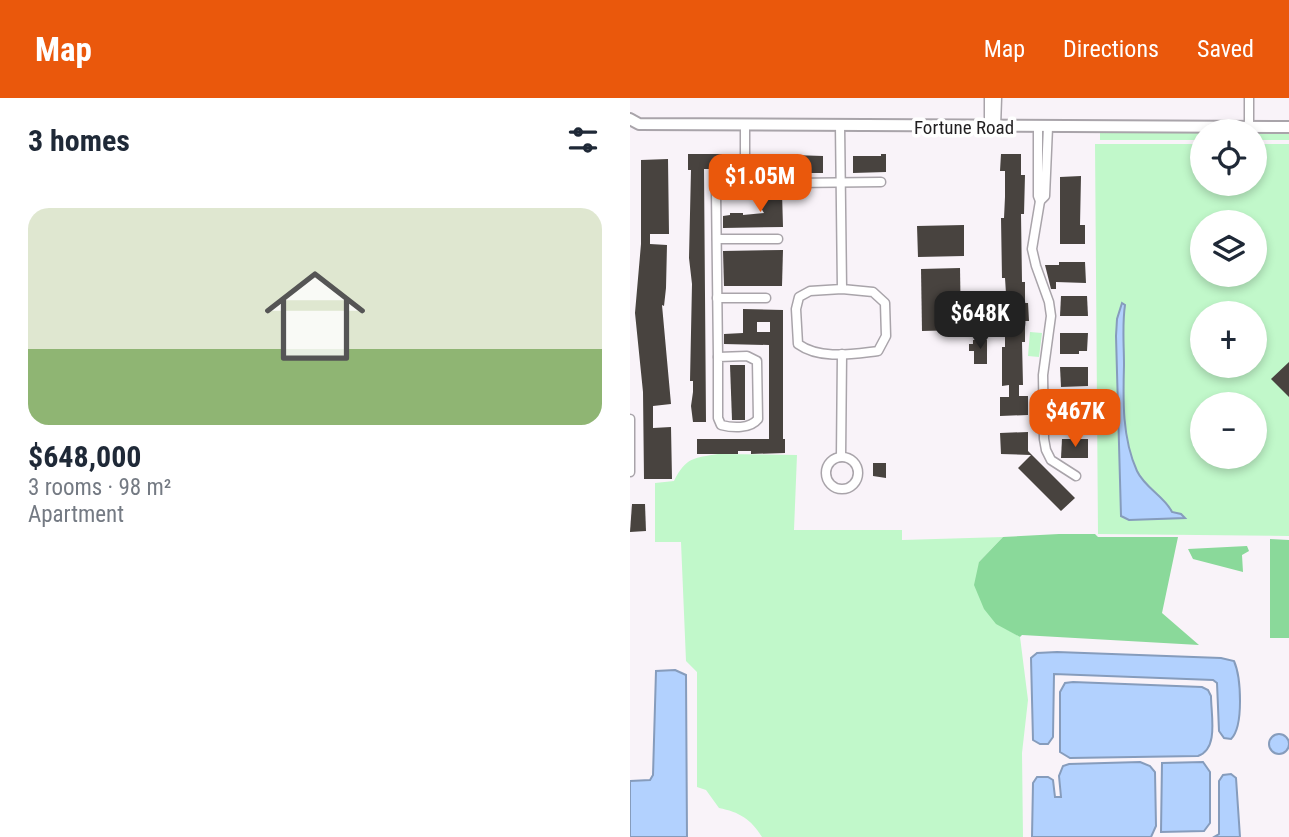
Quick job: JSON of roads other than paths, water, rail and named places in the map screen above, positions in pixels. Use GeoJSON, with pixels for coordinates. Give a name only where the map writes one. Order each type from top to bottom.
{"type":"FeatureCollection","features":[{"type":"Feature","properties":{"kind":"street"},"geometry":{"type":"LineString","coordinates":[[989,98],[993,127]]}},
{"type":"Feature","properties":{"kind":"street"},"geometry":{"type":"LineString","coordinates":[[993,127],[997,98]]}},
{"type":"Feature","properties":{"kind":"street"},"geometry":{"type":"LineString","coordinates":[[1250,98],[1250,119]]}},
{"type":"Feature","properties":{"kind":"street","name":"Fortune Road"},"geometry":{"type":"LineString","coordinates":[[633,124],[1190,127]]}},
{"type":"Feature","properties":{"kind":"street"},"geometry":{"type":"LineString","coordinates":[[745,124],[745,180]]}},
{"type":"Feature","properties":{"kind":"street"},"geometry":{"type":"LineString","coordinates":[[840,125],[842,289]]}},
{"type":"Feature","properties":{"kind":"street"},"geometry":{"type":"LineString","coordinates":[[1043,127],[1038,196],[1040,201],[1032,248],[1051,316],[1043,375],[1044,439],[1051,460],[1076,476]]}},
{"type":"Feature","properties":{"kind":"street","name":"Fortune Road"},"geometry":{"type":"LineString","coordinates":[[1267,127],[1289,127]]}},
{"type":"Feature","properties":{"kind":"street"},"geometry":{"type":"LineString","coordinates":[[718,357],[747,356],[757,361],[758,419],[749,426],[721,425],[718,418],[716,190],[719,183],[726,180],[779,180]]}},
{"type":"Feature","properties":{"kind":"street"},"geometry":{"type":"LineString","coordinates":[[793,184],[881,183]]}},
{"type":"Feature","properties":{"kind":"street"},"geometry":{"type":"LineString","coordinates":[[717,239],[778,239]]}},
{"type":"Feature","properties":{"kind":"street"},"geometry":{"type":"LineString","coordinates":[[842,289],[873,292],[885,303],[886,337],[878,351],[842,354],[809,352],[798,344],[796,309],[799,297],[810,291],[842,289]]}},
{"type":"Feature","properties":{"kind":"street"},"geometry":{"type":"LineString","coordinates":[[717,298],[766,298]]}},
{"type":"Feature","properties":{"kind":"street"},"geometry":{"type":"LineString","coordinates":[[841,457],[842,354]]}},
{"type":"Feature","properties":{"kind":"street"},"geometry":{"type":"LineString","coordinates":[[630,419],[630,472]]}},
{"type":"Feature","properties":{"kind":"street"},"geometry":{"type":"LineString","coordinates":[[841,457],[852,460],[857,469],[856,480],[843,489],[829,482],[826,473],[828,464],[841,457]]}},
{"type":"Feature","properties":{"kind":"water"},"geometry":{"type":"Polygon","coordinates":[[[1122,303],[1125,305],[1124,419],[1132,458],[1145,482],[1172,512],[1185,518],[1129,520],[1121,516],[1116,336],[1122,303]]]}},
{"type":"Feature","properties":{"kind":"water"},"geometry":{"type":"Polygon","coordinates":[[[1037,653],[1221,658],[1234,661],[1240,701],[1235,733],[1231,739],[1224,738],[1219,731],[1217,683],[1213,680],[1054,674],[1053,737],[1048,744],[1040,744],[1033,740],[1031,658],[1037,653]]]}},
{"type":"Feature","properties":{"kind":"water"},"geometry":{"type":"Polygon","coordinates":[[[675,670],[686,675],[687,837],[630,837],[630,781],[650,780],[653,775],[656,671],[675,670]]]}},
{"type":"Feature","properties":{"kind":"water"},"geometry":{"type":"Polygon","coordinates":[[[1065,683],[1202,687],[1208,690],[1211,696],[1212,730],[1209,746],[1198,756],[1070,758],[1060,752],[1060,692],[1065,683]]]}},
{"type":"Feature","properties":{"kind":"water"},"geometry":{"type":"Polygon","coordinates":[[[1279,734],[1286,737],[1289,744],[1286,751],[1279,754],[1272,751],[1269,744],[1272,737],[1279,734]]]}},
{"type":"Feature","properties":{"kind":"water"},"geometry":{"type":"Polygon","coordinates":[[[1140,762],[1150,766],[1155,772],[1156,826],[1151,837],[1032,837],[1033,783],[1037,777],[1053,780],[1055,797],[1061,797],[1059,776],[1063,766],[1140,762]]]}},
{"type":"Feature","properties":{"kind":"water"},"geometry":{"type":"Polygon","coordinates":[[[1203,762],[1210,772],[1210,823],[1204,831],[1161,832],[1162,763],[1203,762]]]}},
{"type":"Feature","properties":{"kind":"water"},"geometry":{"type":"Polygon","coordinates":[[[1231,774],[1236,778],[1240,837],[1214,837],[1219,834],[1219,781],[1223,775],[1231,774]]]}}]}
